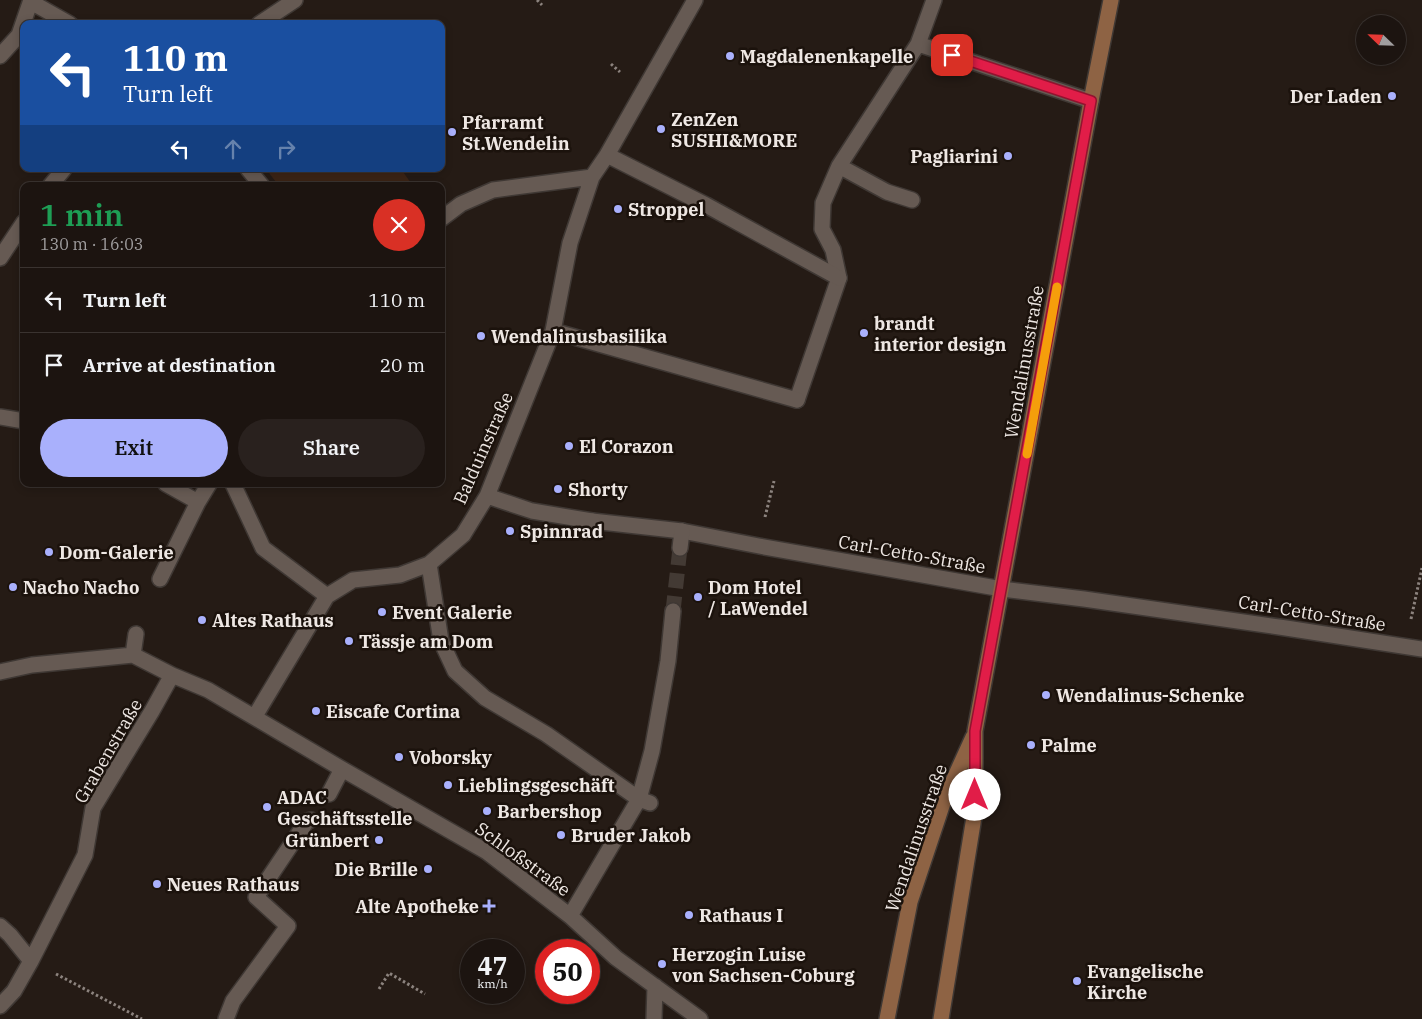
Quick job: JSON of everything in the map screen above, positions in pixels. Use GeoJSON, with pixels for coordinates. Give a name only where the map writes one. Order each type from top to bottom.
{"type":"FeatureCollection","features":[{"type":"Feature","properties":{"kind":"main road","name":"Wendalinusstraße"},"geometry":{"type":"LineString","coordinates":[[941,1019],[975,811],[975,731],[1111,0]]}},
{"type":"Feature","properties":{"kind":"main road","name":"Wendalinusstraße"},"geometry":{"type":"LineString","coordinates":[[887,1019],[910,902],[943,803],[975,731]]}},
{"type":"Feature","properties":{"kind":"street"},"geometry":{"type":"LineString","coordinates":[[265,20],[295,0]]}},
{"type":"Feature","properties":{"kind":"street","name":"Balduinstraße"},"geometry":{"type":"LineString","coordinates":[[255,716],[328,596],[353,580],[400,575],[429,564],[463,535],[487,496],[553,331],[570,243],[592,178],[696,0]]}},
{"type":"Feature","properties":{"kind":"street"},"geometry":{"type":"LineString","coordinates":[[553,331],[797,400],[839,278],[833,250],[822,229],[823,203],[839,166],[918,44],[934,0]]}},
{"type":"Feature","properties":{"kind":"street"},"geometry":{"type":"LineString","coordinates":[[24,20],[31,1],[63,20]]}},
{"type":"Feature","properties":{"kind":"street"},"geometry":{"type":"LineString","coordinates":[[0,56],[20,32]]}},
{"type":"Feature","properties":{"kind":"street"},"geometry":{"type":"LineString","coordinates":[[918,44],[1091,101]]}},
{"type":"Feature","properties":{"kind":"street"},"geometry":{"type":"LineString","coordinates":[[607,155],[706,204],[839,278]]}},
{"type":"Feature","properties":{"kind":"street"},"geometry":{"type":"LineString","coordinates":[[839,166],[887,192],[912,200]]}},
{"type":"Feature","properties":{"kind":"street"},"geometry":{"type":"LineString","coordinates":[[53,182],[62,172]]}},
{"type":"Feature","properties":{"kind":"street"},"geometry":{"type":"LineString","coordinates":[[250,172],[259,182]]}},
{"type":"Feature","properties":{"kind":"street"},"geometry":{"type":"LineString","coordinates":[[445,216],[461,204],[493,190],[592,178]]}},
{"type":"Feature","properties":{"kind":"street"},"geometry":{"type":"LineString","coordinates":[[0,258],[20,228]]}},
{"type":"Feature","properties":{"kind":"street"},"geometry":{"type":"LineString","coordinates":[[0,417],[20,420]]}},
{"type":"Feature","properties":{"kind":"street"},"geometry":{"type":"LineString","coordinates":[[171,487],[198,502]]}},
{"type":"Feature","properties":{"kind":"street"},"geometry":{"type":"LineString","coordinates":[[160,579],[207,487]]}},
{"type":"Feature","properties":{"kind":"street"},"geometry":{"type":"LineString","coordinates":[[233,487],[263,548],[328,596]]}},
{"type":"Feature","properties":{"kind":"street","name":"Carl-Cetto-Straße"},"geometry":{"type":"LineString","coordinates":[[487,496],[532,512],[682,531],[1002,589],[1084,599],[1422,649]]}},
{"type":"Feature","properties":{"kind":"street"},"geometry":{"type":"LineString","coordinates":[[680,548],[682,531]]}},
{"type":"Feature","properties":{"kind":"street"},"geometry":{"type":"LineString","coordinates":[[429,564],[441,641],[455,672],[485,698],[546,734],[644,801]]}},
{"type":"Feature","properties":{"kind":"street"},"geometry":{"type":"LineString","coordinates":[[570,916],[644,801],[668,661],[674,610]]}},
{"type":"Feature","properties":{"kind":"street"},"geometry":{"type":"LineString","coordinates":[[0,672],[32,666],[133,655],[136,634]]}},
{"type":"Feature","properties":{"kind":"street","name":"Schloßstraße"},"geometry":{"type":"LineString","coordinates":[[133,655],[172,675],[208,690],[255,716],[342,769],[487,852],[570,916],[616,958],[700,1019]]}},
{"type":"Feature","properties":{"kind":"street","name":"Grabenstraße"},"geometry":{"type":"LineString","coordinates":[[0,1006],[14,991],[31,961],[85,855],[93,808],[172,675]]}},
{"type":"Feature","properties":{"kind":"street"},"geometry":{"type":"LineString","coordinates":[[329,794],[342,769]]}},
{"type":"Feature","properties":{"kind":"street"},"geometry":{"type":"LineString","coordinates":[[226,1019],[233,1001],[288,926],[256,897],[307,821],[312,820]]}},
{"type":"Feature","properties":{"kind":"street"},"geometry":{"type":"LineString","coordinates":[[0,926],[10,935],[31,961]]}},
{"type":"Feature","properties":{"kind":"street"},"geometry":{"type":"LineString","coordinates":[[654,1019],[655,986]]}},
{"type":"Feature","properties":{"kind":"path"},"geometry":{"type":"LineString","coordinates":[[537,0],[542,5]]}},
{"type":"Feature","properties":{"kind":"path"},"geometry":{"type":"LineString","coordinates":[[759,546],[774,481]]}},
{"type":"Feature","properties":{"kind":"path"},"geometry":{"type":"LineString","coordinates":[[1404,647],[1422,568]]}},
{"type":"Feature","properties":{"kind":"path"},"geometry":{"type":"LineString","coordinates":[[31,961],[142,1019]]}},
{"type":"Feature","properties":{"kind":"path"},"geometry":{"type":"LineString","coordinates":[[379,989],[389,973],[425,994]]}},
{"type":"Feature","properties":{"kind":"shaded area"},"geometry":{"type":"Polygon","coordinates":[[[268,172],[403,172],[410,182],[276,182],[268,172]]]}},
{"type":"Feature","properties":{"kind":"tunnel"},"geometry":{"type":"LineString","coordinates":[[673,611],[680,548]]}},
{"type":"Feature","properties":{"kind":"slow traffic"},"geometry":{"type":"LineString","coordinates":[[1027,454],[1057,287]]}},
{"type":"Feature","properties":{"kind":"place","name":"Magdalenenkapelle"},"geometry":{"type":"Point","coordinates":[730,56]}},
{"type":"Feature","properties":{"kind":"place","name":"Der Laden"},"geometry":{"type":"Point","coordinates":[1392,96]}},
{"type":"Feature","properties":{"kind":"place","name":"ZenZen SUSHI&MORE"},"geometry":{"type":"Point","coordinates":[661,129]}},
{"type":"Feature","properties":{"kind":"place","name":"Pfarramt St.Wendelin"},"geometry":{"type":"Point","coordinates":[452,132]}},
{"type":"Feature","properties":{"kind":"place","name":"Pagliarini"},"geometry":{"type":"Point","coordinates":[1008,156]}},
{"type":"Feature","properties":{"kind":"place","name":"Stroppel"},"geometry":{"type":"Point","coordinates":[618,209]}},
{"type":"Feature","properties":{"kind":"place","name":"brandt interior design"},"geometry":{"type":"Point","coordinates":[864,333]}},
{"type":"Feature","properties":{"kind":"place","name":"Wendalinusbasilika"},"geometry":{"type":"Point","coordinates":[481,336]}},
{"type":"Feature","properties":{"kind":"place","name":"El Corazon"},"geometry":{"type":"Point","coordinates":[569,446]}},
{"type":"Feature","properties":{"kind":"place","name":"Shorty"},"geometry":{"type":"Point","coordinates":[558,489]}},
{"type":"Feature","properties":{"kind":"place","name":"Spinnrad"},"geometry":{"type":"Point","coordinates":[510,531]}},
{"type":"Feature","properties":{"kind":"place","name":"Dom-Galerie"},"geometry":{"type":"Point","coordinates":[49,552]}},
{"type":"Feature","properties":{"kind":"place","name":"Nacho Nacho"},"geometry":{"type":"Point","coordinates":[13,587]}},
{"type":"Feature","properties":{"kind":"place","name":"Dom Hotel / LaWendel"},"geometry":{"type":"Point","coordinates":[698,597]}},
{"type":"Feature","properties":{"kind":"place","name":"Event Galerie"},"geometry":{"type":"Point","coordinates":[382,612]}},
{"type":"Feature","properties":{"kind":"place","name":"Altes Rathaus"},"geometry":{"type":"Point","coordinates":[202,620]}},
{"type":"Feature","properties":{"kind":"place","name":"Tässje am Dom"},"geometry":{"type":"Point","coordinates":[349,641]}},
{"type":"Feature","properties":{"kind":"place","name":"Wendalinus-Schenke"},"geometry":{"type":"Point","coordinates":[1046,695]}},
{"type":"Feature","properties":{"kind":"place","name":"Eiscafe Cortina"},"geometry":{"type":"Point","coordinates":[316,711]}},
{"type":"Feature","properties":{"kind":"place","name":"Palme"},"geometry":{"type":"Point","coordinates":[1031,745]}},
{"type":"Feature","properties":{"kind":"place","name":"Voborsky"},"geometry":{"type":"Point","coordinates":[399,757]}},
{"type":"Feature","properties":{"kind":"place","name":"Lieblingsgeschäft"},"geometry":{"type":"Point","coordinates":[448,785]}},
{"type":"Feature","properties":{"kind":"place","name":"ADAC Geschäftsstelle"},"geometry":{"type":"Point","coordinates":[267,807]}},
{"type":"Feature","properties":{"kind":"place","name":"Barbershop"},"geometry":{"type":"Point","coordinates":[487,811]}},
{"type":"Feature","properties":{"kind":"place","name":"Bruder Jakob"},"geometry":{"type":"Point","coordinates":[561,835]}},
{"type":"Feature","properties":{"kind":"place","name":"Grünbert"},"geometry":{"type":"Point","coordinates":[379,840]}},
{"type":"Feature","properties":{"kind":"place","name":"Die Brille"},"geometry":{"type":"Point","coordinates":[428,869]}},
{"type":"Feature","properties":{"kind":"place","name":"Neues Rathaus"},"geometry":{"type":"Point","coordinates":[157,884]}},
{"type":"Feature","properties":{"kind":"place","name":"Alte Apotheke"},"geometry":{"type":"Point","coordinates":[489,906]}},
{"type":"Feature","properties":{"kind":"place","name":"Rathaus I"},"geometry":{"type":"Point","coordinates":[689,915]}},
{"type":"Feature","properties":{"kind":"place","name":"Herzogin Luise von Sachsen-Coburg"},"geometry":{"type":"Point","coordinates":[662,964]}},
{"type":"Feature","properties":{"kind":"place","name":"Evangelische Kirche"},"geometry":{"type":"Point","coordinates":[1077,981]}},
{"type":"Feature","properties":{"kind":"route"},"geometry":{"type":"LineString","coordinates":[[952,55],[1091,101],[975,731],[975,795]]}}]}
